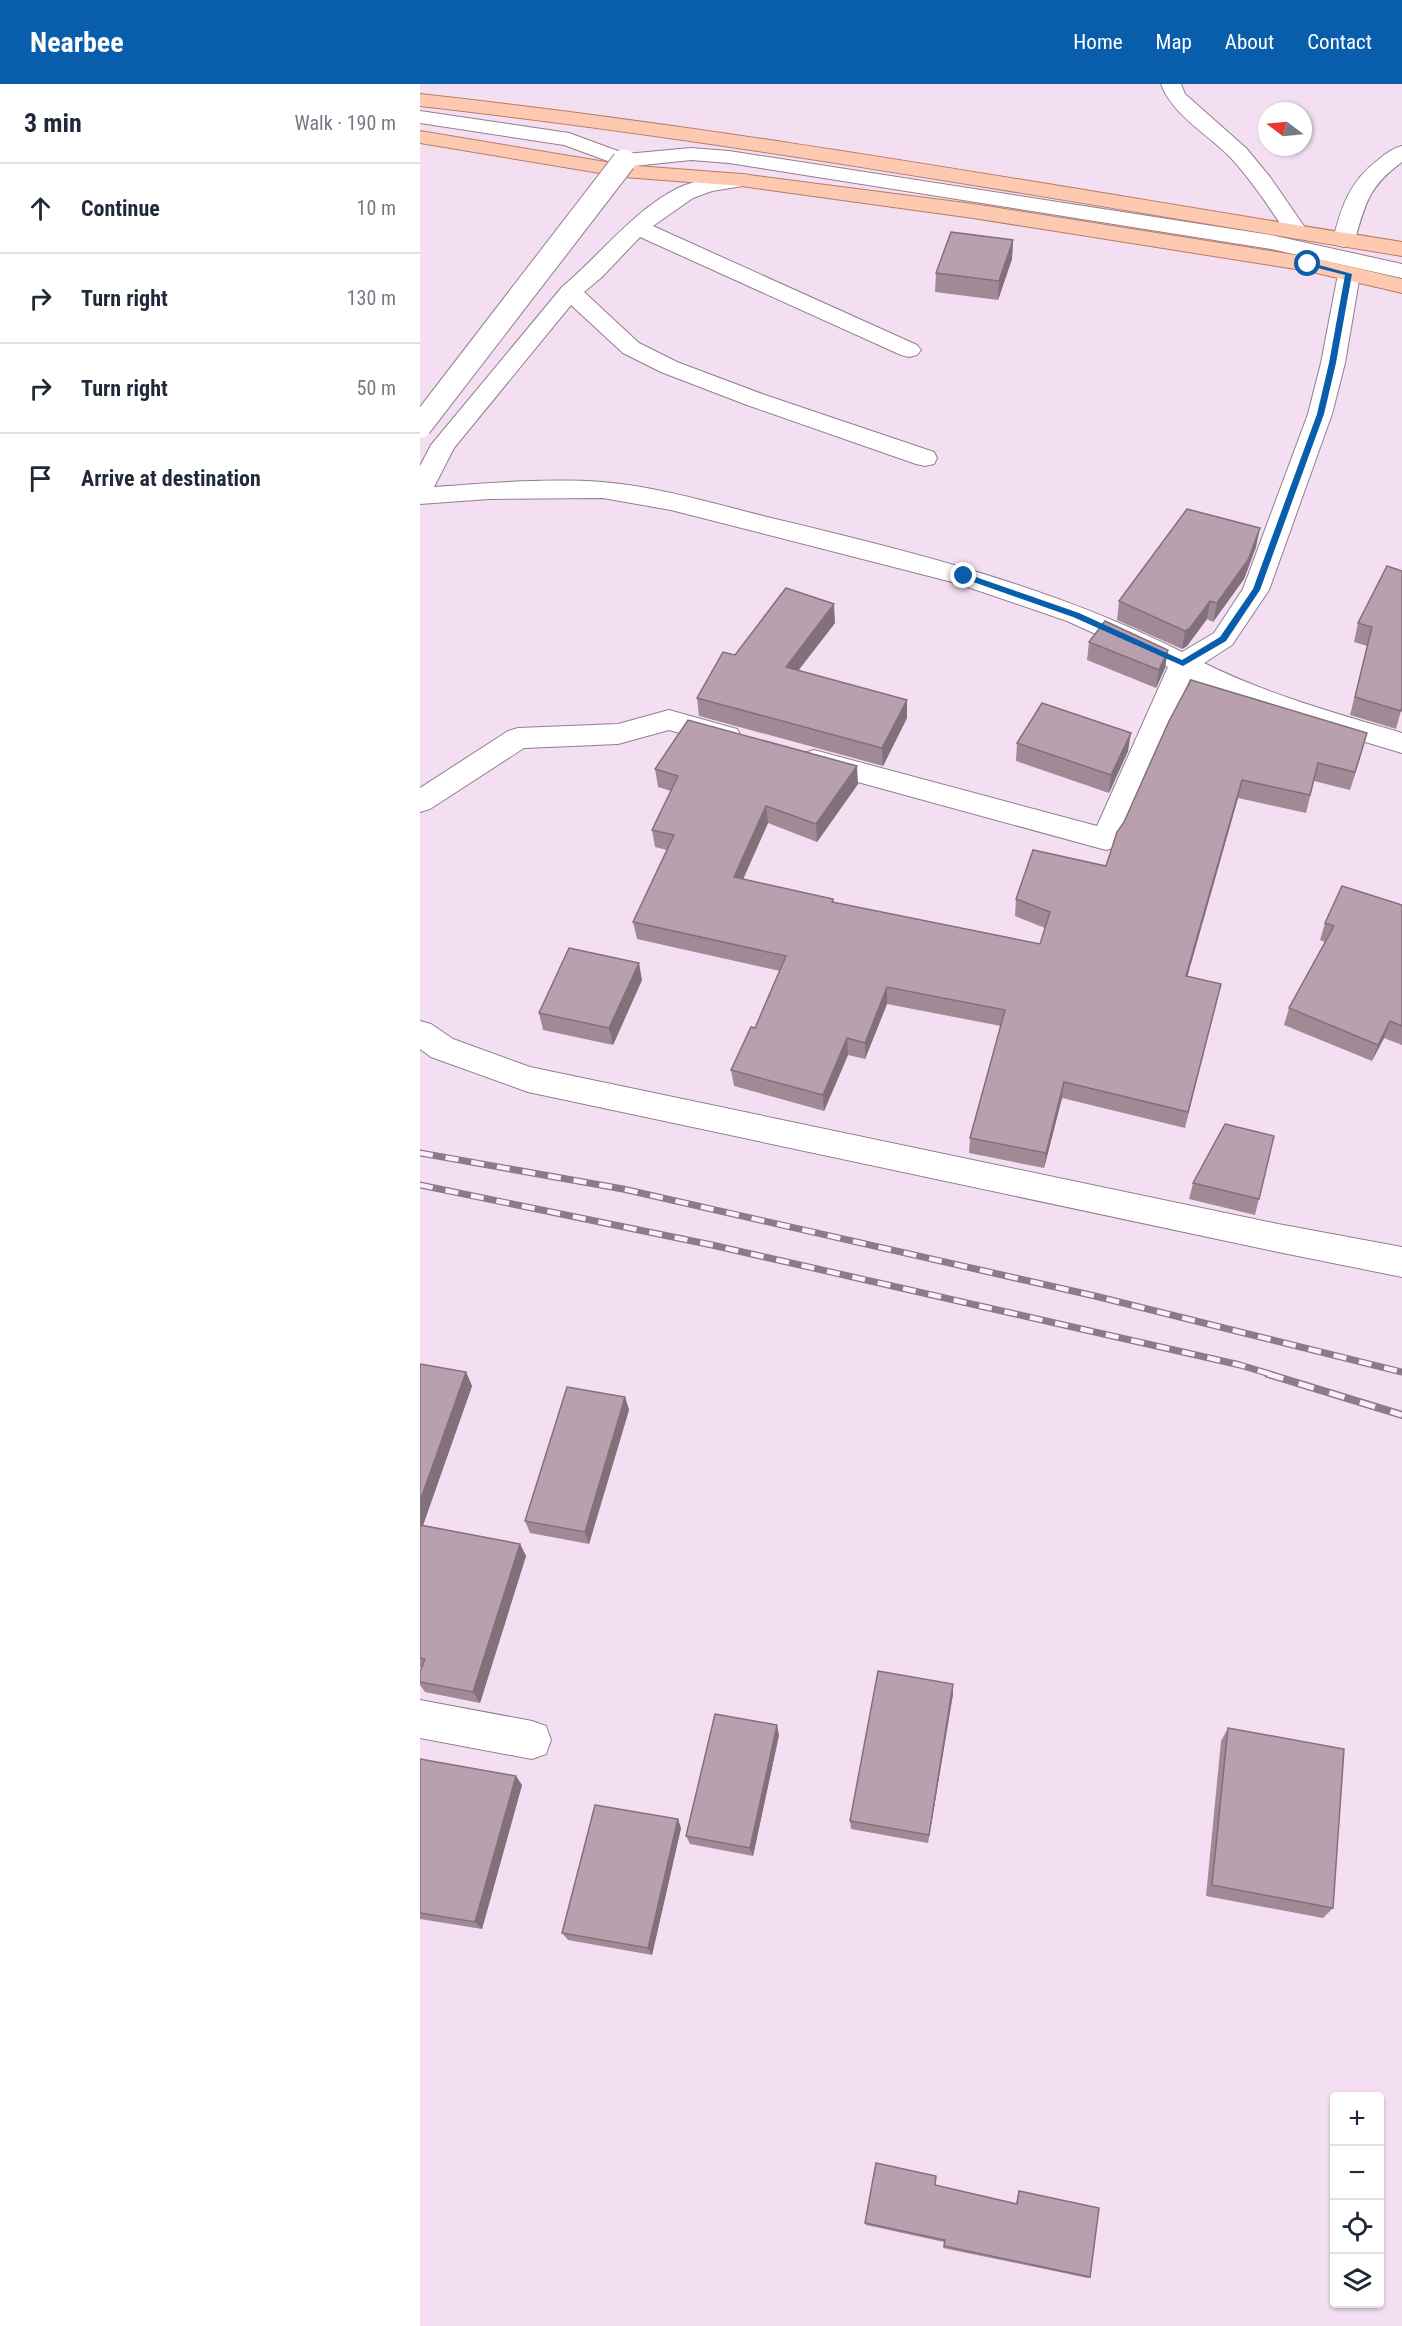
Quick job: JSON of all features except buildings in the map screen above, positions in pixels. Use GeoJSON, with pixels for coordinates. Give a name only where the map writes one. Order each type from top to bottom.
{"type":"FeatureCollection","features":[{"type":"Feature","properties":{"kind":"main road"},"geometry":{"type":"LineString","coordinates":[[420,100],[555,115],[720,139],[1402,249]]}},
{"type":"Feature","properties":{"kind":"main road"},"geometry":{"type":"LineString","coordinates":[[420,137],[624,171],[741,180],[973,211],[1308,264],[1402,286]]}},
{"type":"Feature","properties":{"kind":"street"},"geometry":{"type":"LineString","coordinates":[[1171,84],[1176,97],[1238,153],[1297,232]]}},
{"type":"Feature","properties":{"kind":"street"},"geometry":{"type":"LineString","coordinates":[[420,117],[569,139],[624,161],[691,154],[729,157],[1271,242],[1402,271]]}},
{"type":"Feature","properties":{"kind":"street"},"geometry":{"type":"LineString","coordinates":[[1344,240],[1354,200],[1366,179],[1402,152]]}},
{"type":"Feature","properties":{"kind":"street"},"geometry":{"type":"LineString","coordinates":[[420,426],[624,161]]}},
{"type":"Feature","properties":{"kind":"street"},"geometry":{"type":"LineString","coordinates":[[420,490],[442,445],[570,292],[594,272],[637,227],[685,193],[708,185],[741,180]]}},
{"type":"Feature","properties":{"kind":"street"},"geometry":{"type":"LineString","coordinates":[[637,227],[909,350]]}},
{"type":"Feature","properties":{"kind":"street"},"geometry":{"type":"LineString","coordinates":[[784,752],[1106,839],[1183,663],[1223,639],[1256,590],[1320,414],[1333,363],[1349,274]]}},
{"type":"Feature","properties":{"kind":"street"},"geometry":{"type":"LineString","coordinates":[[570,292],[631,348],[669,367],[756,400],[925,458]]}},
{"type":"Feature","properties":{"kind":"street"},"geometry":{"type":"LineString","coordinates":[[420,496],[489,491],[603,490],[671,502],[964,576],[1076,615],[1183,663],[1215,680],[1302,713],[1402,743]]}},
{"type":"Feature","properties":{"kind":"street"},"geometry":{"type":"LineString","coordinates":[[420,802],[518,738],[618,734],[669,720],[750,742]]}},
{"type":"Feature","properties":{"kind":"street"},"geometry":{"type":"LineString","coordinates":[[420,1033],[442,1048],[528,1078],[1278,1238],[1402,1262]]}},
{"type":"Feature","properties":{"kind":"street"},"geometry":{"type":"LineString","coordinates":[[420,1719],[532,1740]]}},
{"type":"Feature","properties":{"kind":"railway"},"geometry":{"type":"LineString","coordinates":[[420,1153],[623,1189],[1095,1296],[1402,1372]]}},
{"type":"Feature","properties":{"kind":"railway"},"geometry":{"type":"LineString","coordinates":[[420,1185],[712,1245],[1240,1365],[1273,1375]]}},
{"type":"Feature","properties":{"kind":"railway"},"geometry":{"type":"LineString","coordinates":[[1268,1374],[1402,1415]]}},
{"type":"Feature","properties":{"kind":"route"},"geometry":{"type":"LineString","coordinates":[[964,576],[1076,615],[1183,663],[1223,639],[1256,590],[1320,414],[1333,363],[1349,274],[1308,264]]}}]}
